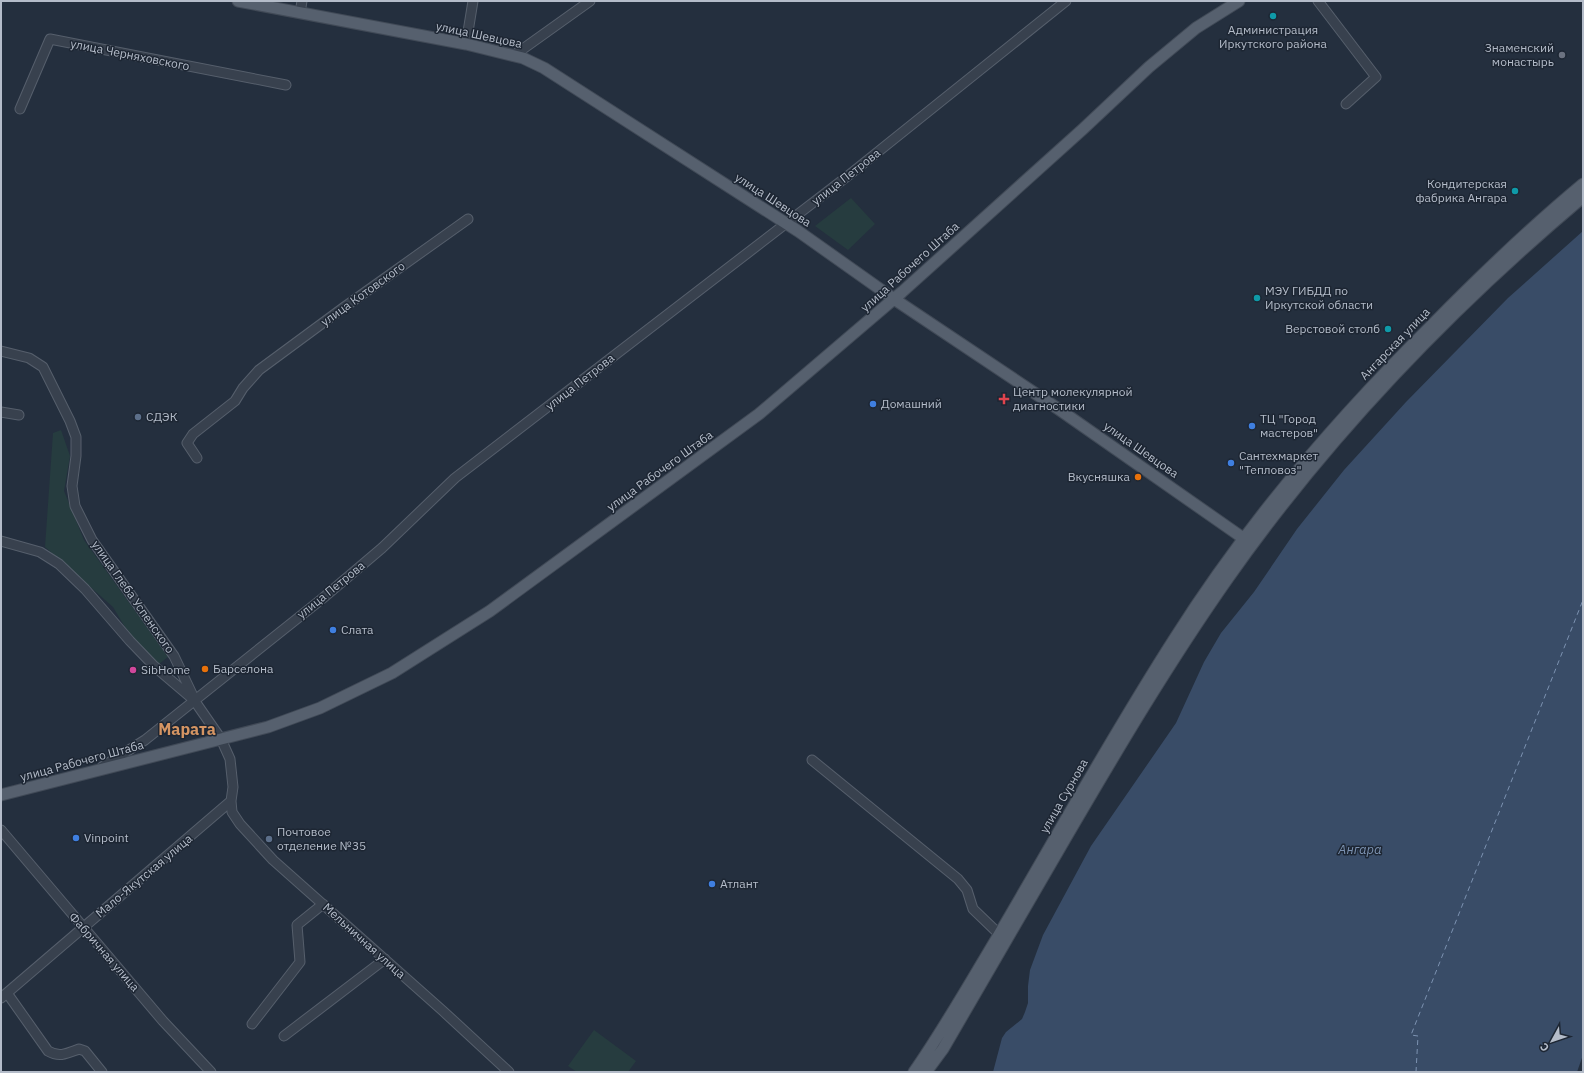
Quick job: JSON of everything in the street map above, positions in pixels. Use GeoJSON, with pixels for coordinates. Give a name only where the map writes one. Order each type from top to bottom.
{"type":"FeatureCollection","features":[{"type":"Feature","properties":{"kind":"main road","name":"улица Шевцова"},"geometry":{"type":"LineString","coordinates":[[238,1],[300,14],[466,44],[524,58],[544,68],[786,224],[894,299],[1051,404],[1244,538]]}},
{"type":"Feature","properties":{"kind":"main road","name":"улица Рабочего Штаба"},"geometry":{"type":"LineString","coordinates":[[1,795],[268,727],[320,708],[392,674],[490,611],[760,414],[894,299],[1150,67],[1196,28],[1239,1]]}},
{"type":"Feature","properties":{"kind":"main road","name":"Ангарская улица"},"geometry":{"type":"LineString","coordinates":[[1244,538],[1315,448],[1404,352],[1478,278],[1583,184]]}},
{"type":"Feature","properties":{"kind":"main road","name":"Ангарская улица"},"geometry":{"type":"LineString","coordinates":[[1255,541],[1325,452],[1368,403],[1407,362],[1480,288],[1583,197]]}},
{"type":"Feature","properties":{"kind":"main road","name":"улица Сурнова"},"geometry":{"type":"LineString","coordinates":[[914,1072],[999,934],[1124,720],[1175,638],[1244,538]]}},
{"type":"Feature","properties":{"kind":"main road","name":"улица Сурнова"},"geometry":{"type":"LineString","coordinates":[[926,1072],[943,1049],[1126,734],[1185,641],[1255,541]]}},
{"type":"Feature","properties":{"kind":"street"},"geometry":{"type":"LineString","coordinates":[[300,14],[302,1]]}},
{"type":"Feature","properties":{"kind":"street"},"geometry":{"type":"LineString","coordinates":[[466,44],[473,1]]}},
{"type":"Feature","properties":{"kind":"street"},"geometry":{"type":"LineString","coordinates":[[513,56],[590,1]]}},
{"type":"Feature","properties":{"kind":"street","name":"улица Петрова"},"geometry":{"type":"LineString","coordinates":[[99,769],[145,740],[255,652],[382,548],[455,478],[786,224],[1066,1]]}},
{"type":"Feature","properties":{"kind":"street"},"geometry":{"type":"LineString","coordinates":[[1318,1],[1376,77],[1346,104]]}},
{"type":"Feature","properties":{"kind":"street","name":"улица Черняховского"},"geometry":{"type":"LineString","coordinates":[[20,109],[50,39],[286,85]]}},
{"type":"Feature","properties":{"kind":"street","name":"улица Котовского"},"geometry":{"type":"LineString","coordinates":[[197,458],[187,443],[193,434],[235,401],[243,388],[259,370],[468,219]]}},
{"type":"Feature","properties":{"kind":"street","name":"улица Глеба Успенского"},"geometry":{"type":"LineString","coordinates":[[1,351],[29,358],[43,367],[70,421],[76,437],[76,456],[72,486],[75,506],[92,540],[174,656],[194,700]]}},
{"type":"Feature","properties":{"kind":"street"},"geometry":{"type":"LineString","coordinates":[[1,412],[19,415]]}},
{"type":"Feature","properties":{"kind":"street","name":"улица Глеба Успенского"},"geometry":{"type":"LineString","coordinates":[[1,541],[40,552],[59,564],[85,589],[154,666],[194,700]]}},
{"type":"Feature","properties":{"kind":"street"},"geometry":{"type":"LineString","coordinates":[[194,700],[221,739],[230,759],[233,787],[231,801]]}},
{"type":"Feature","properties":{"kind":"street"},"geometry":{"type":"LineString","coordinates":[[812,760],[958,879],[967,890],[973,909],[999,934]]}},
{"type":"Feature","properties":{"kind":"street","name":"Мельничная улица"},"geometry":{"type":"LineString","coordinates":[[231,801],[232,812],[240,824],[273,860],[509,1072]]}},
{"type":"Feature","properties":{"kind":"street","name":"Мало-Якутская улица"},"geometry":{"type":"LineString","coordinates":[[4,996],[231,801]]}},
{"type":"Feature","properties":{"kind":"street","name":"Фабричная улица"},"geometry":{"type":"LineString","coordinates":[[1,830],[83,928],[163,1020],[211,1072]]}},
{"type":"Feature","properties":{"kind":"street"},"geometry":{"type":"LineString","coordinates":[[252,1024],[300,962],[298,925],[323,904]]}},
{"type":"Feature","properties":{"kind":"street"},"geometry":{"type":"LineString","coordinates":[[284,1036],[385,959]]}},
{"type":"Feature","properties":{"kind":"street"},"geometry":{"type":"LineString","coordinates":[[4,996],[48,1051],[55,1055],[63,1055],[79,1048],[85,1051],[102,1072]]}},
{"type":"Feature","properties":{"kind":"green space"},"geometry":{"type":"Polygon","coordinates":[[[851,198],[875,224],[848,250],[815,226],[851,198]]]}},
{"type":"Feature","properties":{"kind":"green space"},"geometry":{"type":"Polygon","coordinates":[[[61,430],[70,456],[64,491],[84,540],[168,657],[159,664],[129,634],[113,607],[45,547],[53,433],[61,430]]]}},
{"type":"Feature","properties":{"kind":"green space"},"geometry":{"type":"Polygon","coordinates":[[[594,1030],[636,1061],[628,1072],[577,1072],[568,1066],[594,1030]]]}},
{"type":"Feature","properties":{"kind":"water","name":"Ангара"},"geometry":{"type":"Polygon","coordinates":[[[1583,231],[1583,1055],[1577,1072],[993,1072],[1002,1038],[1006,1032],[1022,1019],[1025,1012],[1028,1003],[1030,970],[1043,935],[1091,846],[1176,723],[1204,662],[1221,633],[1254,592],[1297,529],[1344,470],[1406,402],[1508,298],[1583,231]]]}},
{"type":"Feature","properties":{"kind":"ferry route"},"geometry":{"type":"LineString","coordinates":[[1416,1072],[1418,1036],[1411,1035],[1583,600]]}},
{"type":"Feature","properties":{"kind":"place","name":"Администрация Иркутского района"},"geometry":{"type":"Point","coordinates":[1273,16]}},
{"type":"Feature","properties":{"kind":"place","name":"Знаменский монастырь"},"geometry":{"type":"Point","coordinates":[1562,55]}},
{"type":"Feature","properties":{"kind":"place","name":"Кондитерская фабрика Ангара"},"geometry":{"type":"Point","coordinates":[1515,191]}},
{"type":"Feature","properties":{"kind":"place","name":"МЭУ ГИБДД по Иркутской области"},"geometry":{"type":"Point","coordinates":[1257,298]}},
{"type":"Feature","properties":{"kind":"place","name":"Верстовой столб"},"geometry":{"type":"Point","coordinates":[1388,329]}},
{"type":"Feature","properties":{"kind":"place","name":"Центр молекулярной диагностики"},"geometry":{"type":"Point","coordinates":[1004,399]}},
{"type":"Feature","properties":{"kind":"place","name":"Домашний"},"geometry":{"type":"Point","coordinates":[873,404]}},
{"type":"Feature","properties":{"kind":"place","name":"СДЭК"},"geometry":{"type":"Point","coordinates":[138,417]}},
{"type":"Feature","properties":{"kind":"place","name":"ТЦ \"Город мастеров\""},"geometry":{"type":"Point","coordinates":[1252,426]}},
{"type":"Feature","properties":{"kind":"place","name":"Сантехмаркет \"Тепловоз\""},"geometry":{"type":"Point","coordinates":[1231,463]}},
{"type":"Feature","properties":{"kind":"place","name":"Вкусняшка"},"geometry":{"type":"Point","coordinates":[1138,477]}},
{"type":"Feature","properties":{"kind":"place","name":"Слата"},"geometry":{"type":"Point","coordinates":[333,630]}},
{"type":"Feature","properties":{"kind":"place","name":"Барселона"},"geometry":{"type":"Point","coordinates":[205,669]}},
{"type":"Feature","properties":{"kind":"place","name":"SibHome"},"geometry":{"type":"Point","coordinates":[133,670]}},
{"type":"Feature","properties":{"kind":"place","name":"Vinpoint"},"geometry":{"type":"Point","coordinates":[76,838]}},
{"type":"Feature","properties":{"kind":"place","name":"Почтовое отделение №35"},"geometry":{"type":"Point","coordinates":[269,839]}},
{"type":"Feature","properties":{"kind":"place","name":"Атлант"},"geometry":{"type":"Point","coordinates":[712,884]}},
{"type":"Feature","properties":{"kind":"district","name":"Марата"},"geometry":{"type":"Point","coordinates":[187,729]}}]}
